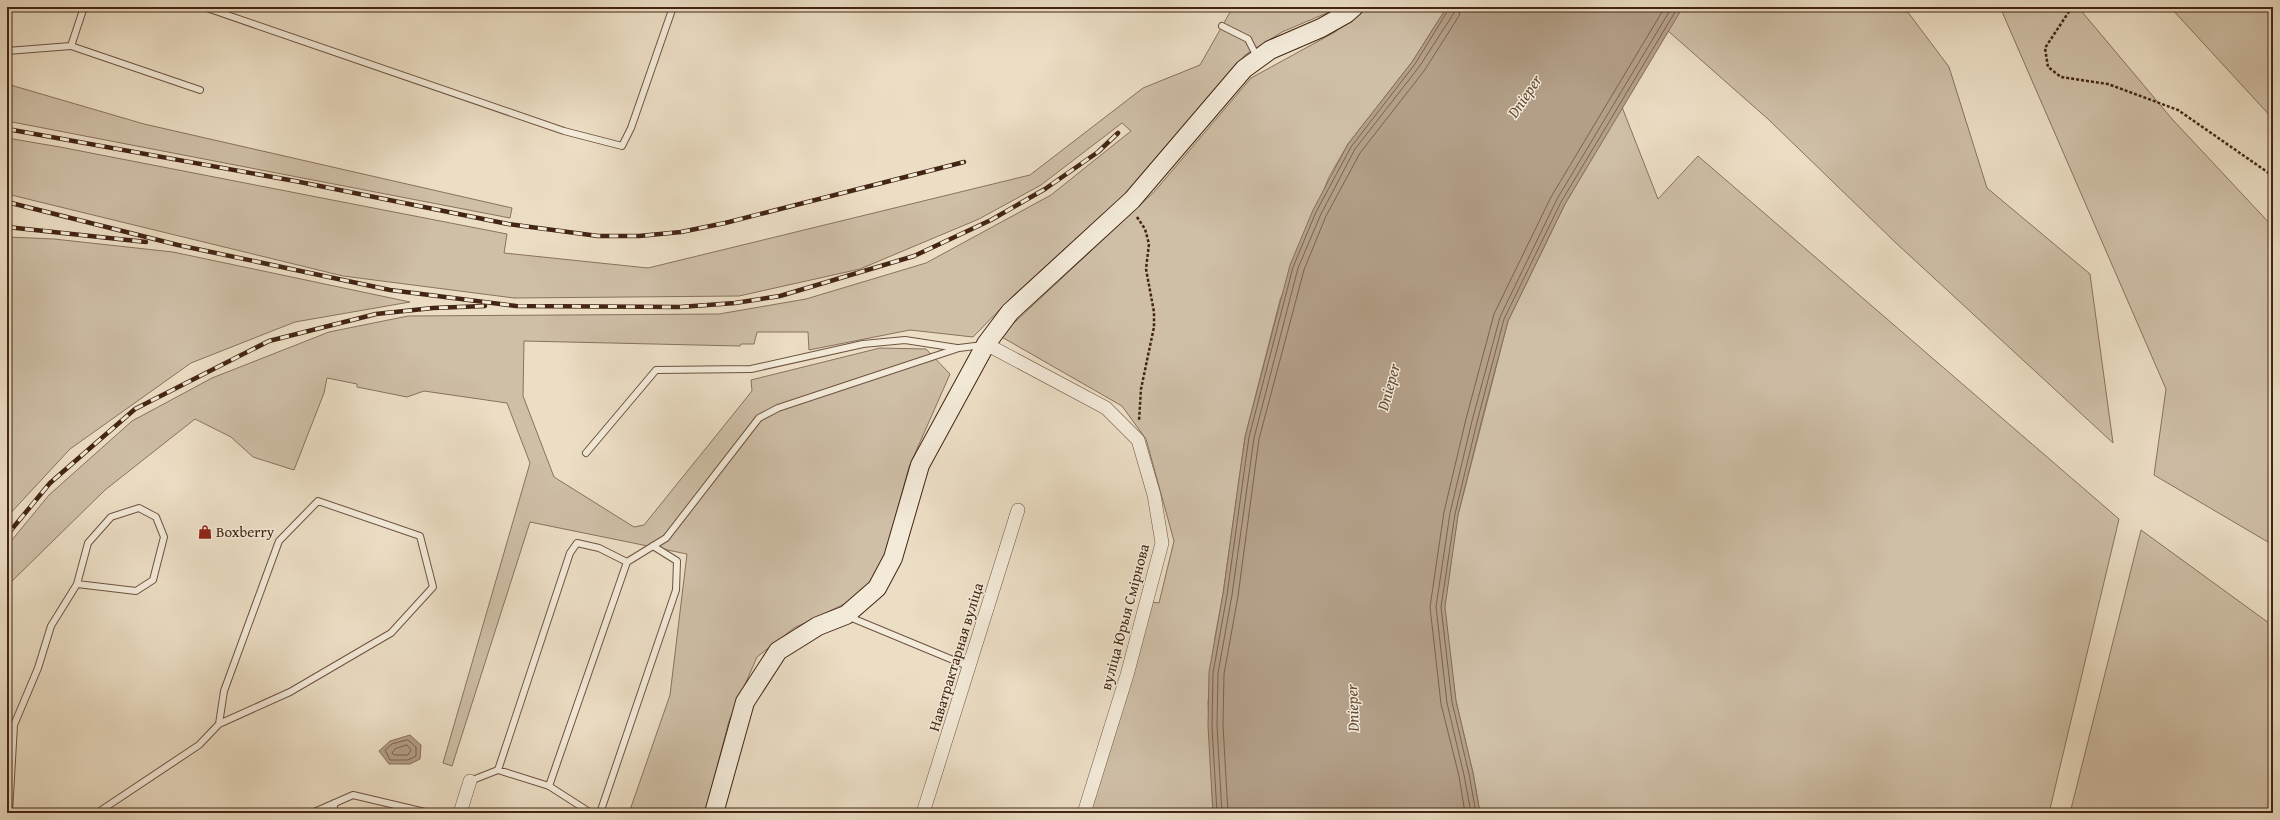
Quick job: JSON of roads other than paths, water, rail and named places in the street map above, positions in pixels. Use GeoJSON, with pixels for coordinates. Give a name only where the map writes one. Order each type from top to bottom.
{"type":"FeatureCollection","features":[{"type":"Feature","properties":{"kind":"street"},"geometry":{"type":"LineString","coordinates":[[714,813],[745,702],[778,651],[818,626],[846,616],[877,588],[893,558],[920,465],[986,344],[1010,312],[1132,200],[1244,69],[1270,50],[1321,28],[1346,14],[1354,7]]}},
{"type":"Feature","properties":{"kind":"street","name":"вуліца Юрыя Смірнова"},"geometry":{"type":"LineString","coordinates":[[986,344],[1106,408],[1138,440],[1154,495],[1162,543],[1127,675],[1084,813]]}},
{"type":"Feature","properties":{"kind":"street","name":"Наватрактарная вуліца"},"geometry":{"type":"LineString","coordinates":[[924,813],[1018,510]]}},
{"type":"Feature","properties":{"kind":"street"},"geometry":{"type":"LineString","coordinates":[[460,813],[470,781]]}},
{"type":"Feature","properties":{"kind":"lane"},"geometry":{"type":"LineString","coordinates":[[70,46],[84,7]]}},
{"type":"Feature","properties":{"kind":"lane"},"geometry":{"type":"LineString","coordinates":[[204,7],[564,131],[622,146],[631,128],[673,7]]}},
{"type":"Feature","properties":{"kind":"lane"},"geometry":{"type":"LineString","coordinates":[[1222,26],[1248,39],[1258,58]]}},
{"type":"Feature","properties":{"kind":"lane"},"geometry":{"type":"LineString","coordinates":[[7,51],[70,46],[200,90]]}},
{"type":"Feature","properties":{"kind":"lane"},"geometry":{"type":"LineString","coordinates":[[586,453],[656,370],[750,369],[863,344],[905,340],[959,348]]}},
{"type":"Feature","properties":{"kind":"lane"},"geometry":{"type":"LineString","coordinates":[[549,786],[627,562],[666,538],[759,418],[778,408],[959,348],[986,344]]}},
{"type":"Feature","properties":{"kind":"lane"},"geometry":{"type":"LineString","coordinates":[[96,813],[199,745],[219,724],[290,692],[391,633],[433,587],[420,536],[318,501],[279,541],[224,691],[219,724]]}},
{"type":"Feature","properties":{"kind":"lane"},"geometry":{"type":"LineString","coordinates":[[9,813],[14,725],[38,668],[51,626],[77,584],[88,543],[111,517],[139,508],[156,517],[164,537],[153,580],[136,591],[77,584]]}},
{"type":"Feature","properties":{"kind":"lane"},"geometry":{"type":"LineString","coordinates":[[498,770],[570,553],[577,543],[599,548],[627,562]]}},
{"type":"Feature","properties":{"kind":"lane"},"geometry":{"type":"LineString","coordinates":[[600,813],[676,590],[676,561],[653,546]]}},
{"type":"Feature","properties":{"kind":"lane"},"geometry":{"type":"LineString","coordinates":[[846,616],[970,667]]}},
{"type":"Feature","properties":{"kind":"lane"},"geometry":{"type":"LineString","coordinates":[[470,781],[498,770],[549,786],[591,813]]}},
{"type":"Feature","properties":{"kind":"lane"},"geometry":{"type":"LineString","coordinates":[[312,813],[353,796],[429,813]]}},
{"type":"Feature","properties":{"kind":"lane"},"geometry":{"type":"LineString","coordinates":[[332,813],[335,803]]}},
{"type":"Feature","properties":{"kind":"water","name":"Dnieper"},"geometry":{"type":"Polygon","coordinates":[[[1447,7],[1683,7],[1565,204],[1508,321],[1481,423],[1458,515],[1445,607],[1456,701],[1473,773],[1480,813],[1213,813],[1208,726],[1209,672],[1223,594],[1245,437],[1290,265],[1313,210],[1348,144],[1412,62],[1447,7]]]}},
{"type":"Feature","properties":{"kind":"water"},"geometry":{"type":"Polygon","coordinates":[[[410,735],[421,745],[420,759],[410,764],[389,764],[379,751],[390,741],[410,735]]]}},
{"type":"Feature","properties":{"kind":"railway"},"geometry":{"type":"LineString","coordinates":[[7,129],[295,181],[508,224],[598,236],[639,236],[681,232],[725,223],[964,162]]}},
{"type":"Feature","properties":{"kind":"railway"},"geometry":{"type":"LineString","coordinates":[[7,202],[178,245],[390,290],[516,306],[680,307],[735,303],[780,296],[914,256],[991,220],[1045,189],[1098,152],[1118,133]]}},
{"type":"Feature","properties":{"kind":"railway"},"geometry":{"type":"LineString","coordinates":[[7,227],[146,242]]}},
{"type":"Feature","properties":{"kind":"railway"},"geometry":{"type":"LineString","coordinates":[[7,535],[50,483],[135,409],[269,341],[376,314],[433,308],[485,306]]}},
{"type":"Feature","properties":{"kind":"place","name":"Boxberry"},"geometry":{"type":"Point","coordinates":[205,532]}}]}
